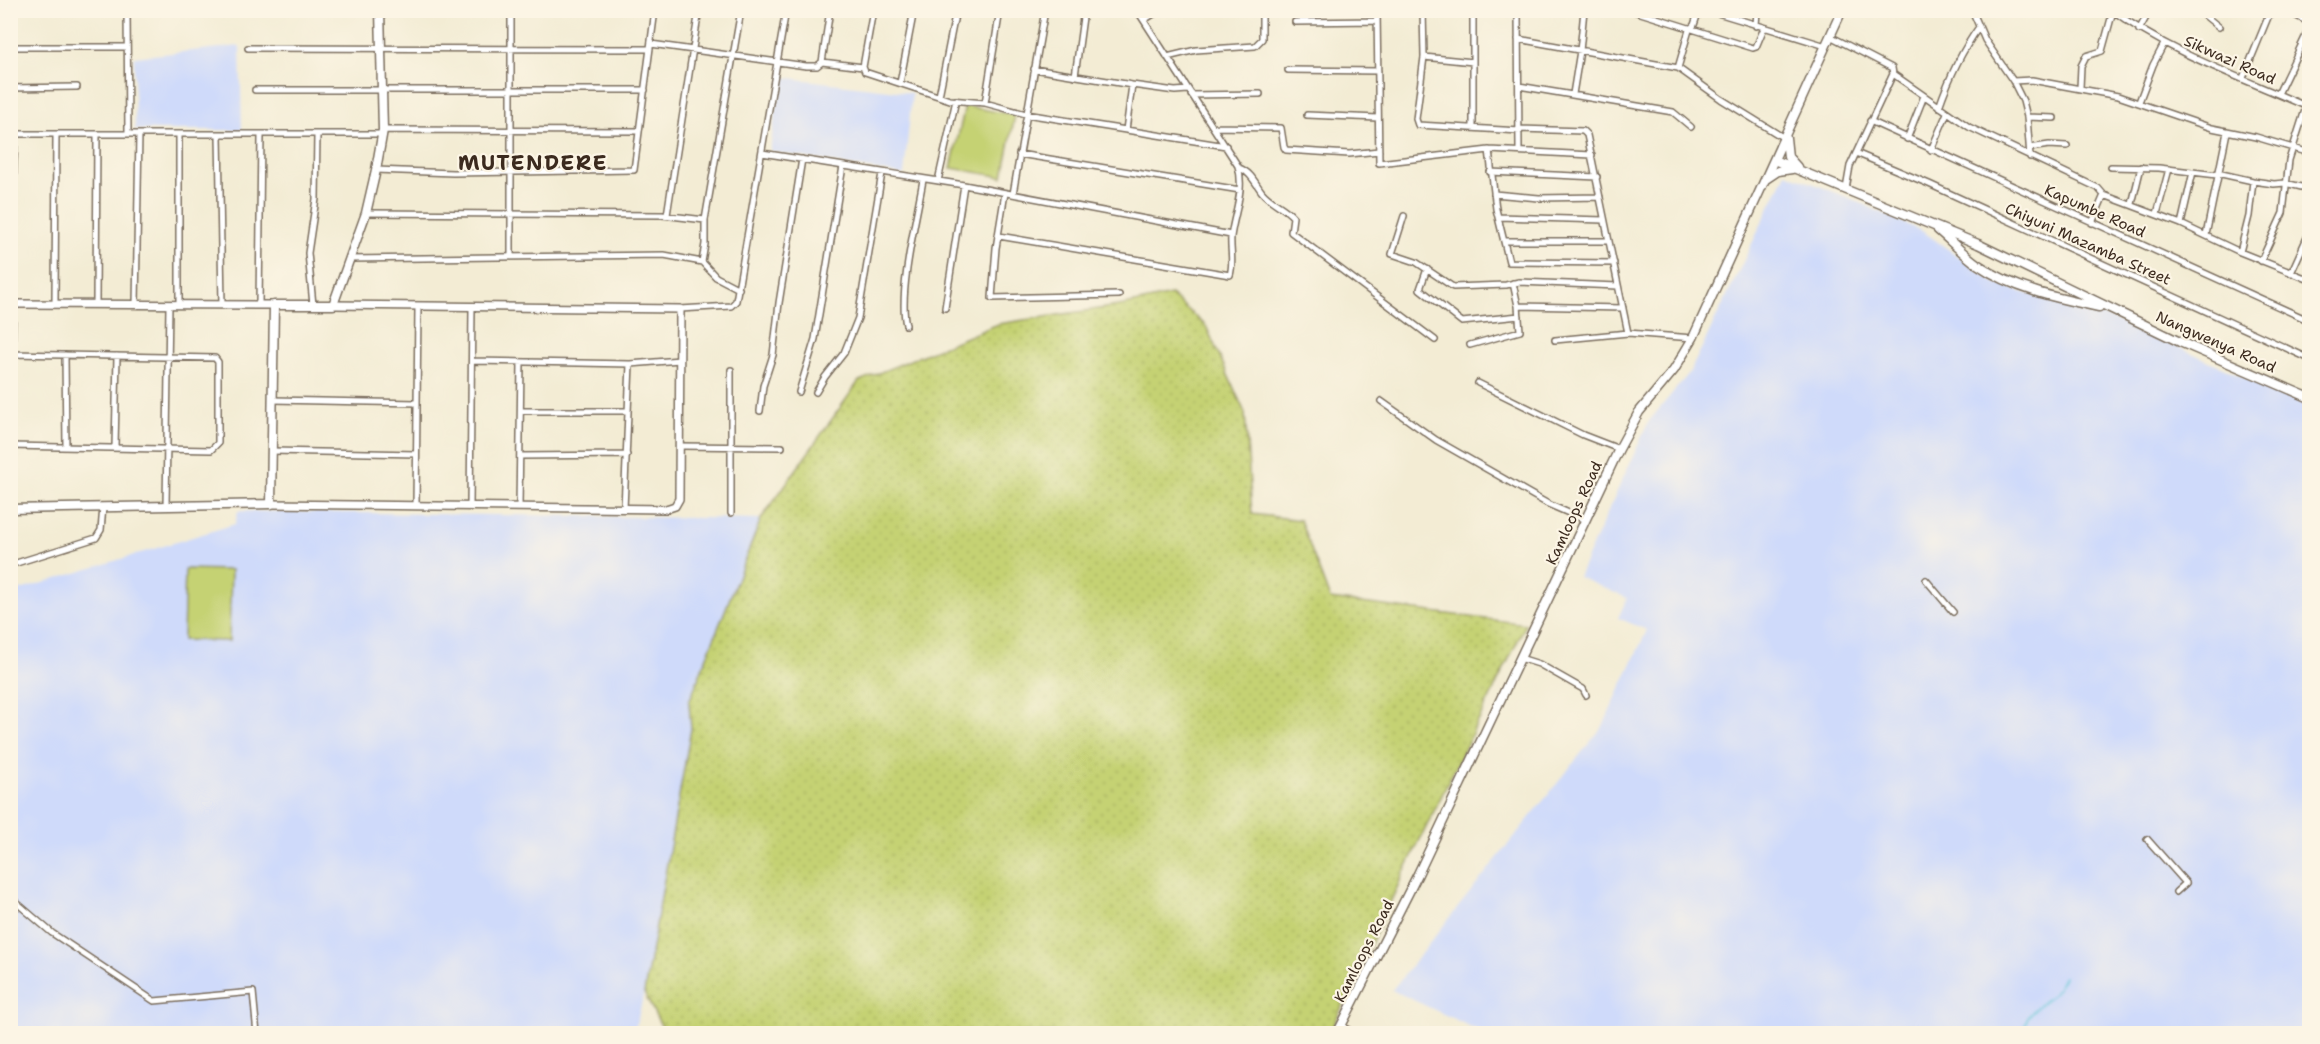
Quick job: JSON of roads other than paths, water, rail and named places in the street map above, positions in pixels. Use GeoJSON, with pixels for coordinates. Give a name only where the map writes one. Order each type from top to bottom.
{"type":"FeatureCollection","features":[{"type":"Feature","properties":{"kind":"main road"},"geometry":{"type":"LineString","coordinates":[[10,509],[271,504],[274,305],[333,305],[350,259],[366,213],[382,132],[380,10]]}},
{"type":"Feature","properties":{"kind":"main road","name":"Kamloops Road"},"geometry":{"type":"LineString","coordinates":[[1339,1030],[1418,874],[1619,449],[1634,420],[1674,370],[1692,338],[1842,10]]}},
{"type":"Feature","properties":{"kind":"main road"},"geometry":{"type":"LineString","coordinates":[[1789,129],[1786,148],[1788,157],[1802,171]]}},
{"type":"Feature","properties":{"kind":"main road","name":"Nangwenya Road"},"geometry":{"type":"LineString","coordinates":[[1774,160],[2019,263],[2180,342],[2310,398]]}},
{"type":"Feature","properties":{"kind":"main road"},"geometry":{"type":"LineString","coordinates":[[1764,181],[1770,175],[1786,169],[1802,171]]}},
{"type":"Feature","properties":{"kind":"main road","name":"Nangwenya Road"},"geometry":{"type":"LineString","coordinates":[[1932,225],[1976,263],[2014,285],[2066,300],[2111,309]]}},
{"type":"Feature","properties":{"kind":"street"},"geometry":{"type":"LineString","coordinates":[[127,10],[128,133]]}},
{"type":"Feature","properties":{"kind":"street"},"geometry":{"type":"LineString","coordinates":[[511,10],[511,256]]}},
{"type":"Feature","properties":{"kind":"street"},"geometry":{"type":"LineString","coordinates":[[376,170],[511,172],[634,170],[655,10]]}},
{"type":"Feature","properties":{"kind":"street"},"geometry":{"type":"LineString","coordinates":[[667,215],[699,10]]}},
{"type":"Feature","properties":{"kind":"street"},"geometry":{"type":"LineString","coordinates":[[702,262],[705,220],[741,10]]}},
{"type":"Feature","properties":{"kind":"street"},"geometry":{"type":"LineString","coordinates":[[333,305],[680,309],[734,305],[739,289],[786,10]]}},
{"type":"Feature","properties":{"kind":"street"},"geometry":{"type":"LineString","coordinates":[[248,48],[510,49],[651,46],[694,49],[817,66],[822,62],[830,10]]}},
{"type":"Feature","properties":{"kind":"street"},"geometry":{"type":"LineString","coordinates":[[873,10],[863,67],[865,72],[956,100],[985,103],[1026,114],[1226,146]]}},
{"type":"Feature","properties":{"kind":"street"},"geometry":{"type":"LineString","coordinates":[[900,83],[914,10]]}},
{"type":"Feature","properties":{"kind":"street"},"geometry":{"type":"LineString","coordinates":[[939,96],[956,10]]}},
{"type":"Feature","properties":{"kind":"street"},"geometry":{"type":"LineString","coordinates":[[985,103],[1000,10]]}},
{"type":"Feature","properties":{"kind":"street"},"geometry":{"type":"LineString","coordinates":[[1013,194],[1045,10]]}},
{"type":"Feature","properties":{"kind":"street"},"geometry":{"type":"LineString","coordinates":[[1075,76],[1084,10]]}},
{"type":"Feature","properties":{"kind":"street"},"geometry":{"type":"LineString","coordinates":[[999,236],[1227,275],[1231,272],[1233,261],[1231,235],[1240,190],[1239,168],[1137,10]]}},
{"type":"Feature","properties":{"kind":"street"},"geometry":{"type":"LineString","coordinates":[[1144,20],[1160,10]]}},
{"type":"Feature","properties":{"kind":"street"},"geometry":{"type":"LineString","coordinates":[[1167,57],[1196,50],[1255,46],[1262,39],[1262,10]]}},
{"type":"Feature","properties":{"kind":"street"},"geometry":{"type":"LineString","coordinates":[[1377,10],[1379,163],[1489,150],[1592,154]]}},
{"type":"Feature","properties":{"kind":"street"},"geometry":{"type":"LineString","coordinates":[[1423,10],[1424,57],[1416,123],[1421,126],[1585,132],[1597,177],[1628,333]]}},
{"type":"Feature","properties":{"kind":"street"},"geometry":{"type":"LineString","coordinates":[[1473,10],[1473,128]]}},
{"type":"Feature","properties":{"kind":"street"},"geometry":{"type":"LineString","coordinates":[[1518,10],[1519,150]]}},
{"type":"Feature","properties":{"kind":"street"},"geometry":{"type":"LineString","coordinates":[[1573,94],[1584,10]]}},
{"type":"Feature","properties":{"kind":"street"},"geometry":{"type":"LineString","coordinates":[[1631,10],[1689,30],[1753,48],[1756,47],[1764,28]]}},
{"type":"Feature","properties":{"kind":"street"},"geometry":{"type":"LineString","coordinates":[[1678,68],[1689,30],[1694,25],[1699,10]]}},
{"type":"Feature","properties":{"kind":"street"},"geometry":{"type":"LineString","coordinates":[[1708,10],[1826,46]]}},
{"type":"Feature","properties":{"kind":"street"},"geometry":{"type":"LineString","coordinates":[[1755,26],[1757,10]]}},
{"type":"Feature","properties":{"kind":"street"},"geometry":{"type":"LineString","coordinates":[[1972,10],[1985,40],[2013,81],[2027,117],[2030,157]]}},
{"type":"Feature","properties":{"kind":"street"},"geometry":{"type":"LineString","coordinates":[[2139,30],[2150,10]]}},
{"type":"Feature","properties":{"kind":"street"},"geometry":{"type":"LineString","coordinates":[[2198,10],[2219,27]]}},
{"type":"Feature","properties":{"kind":"street"},"geometry":{"type":"LineString","coordinates":[[2243,78],[2271,10]]}},
{"type":"Feature","properties":{"kind":"street"},"geometry":{"type":"LineString","coordinates":[[2278,94],[2310,25],[2285,10]]}},
{"type":"Feature","properties":{"kind":"street"},"geometry":{"type":"LineString","coordinates":[[2080,88],[2082,62],[2086,56],[2102,51],[2112,11]]}},
{"type":"Feature","properties":{"kind":"street","name":"Sikwazi Road"},"geometry":{"type":"LineString","coordinates":[[2112,11],[2164,44],[2308,108]]}},
{"type":"Feature","properties":{"kind":"street"},"geometry":{"type":"LineString","coordinates":[[1295,22],[1377,21]]}},
{"type":"Feature","properties":{"kind":"street"},"geometry":{"type":"LineString","coordinates":[[1939,107],[1960,56],[1979,27]]}},
{"type":"Feature","properties":{"kind":"street"},"geometry":{"type":"LineString","coordinates":[[1830,36],[1892,68],[1893,74],[1850,166],[1846,189]]}},
{"type":"Feature","properties":{"kind":"street"},"geometry":{"type":"LineString","coordinates":[[1518,39],[1678,68],[1720,99],[1784,138]]}},
{"type":"Feature","properties":{"kind":"street"},"geometry":{"type":"LineString","coordinates":[[2139,102],[2164,44]]}},
{"type":"Feature","properties":{"kind":"street"},"geometry":{"type":"LineString","coordinates":[[10,46],[127,47]]}},
{"type":"Feature","properties":{"kind":"street"},"geometry":{"type":"LineString","coordinates":[[1424,57],[1473,62]]}},
{"type":"Feature","properties":{"kind":"street"},"geometry":{"type":"LineString","coordinates":[[822,62],[863,67]]}},
{"type":"Feature","properties":{"kind":"street"},"geometry":{"type":"LineString","coordinates":[[1034,69],[1190,93],[1260,94]]}},
{"type":"Feature","properties":{"kind":"street"},"geometry":{"type":"LineString","coordinates":[[1288,70],[1378,71]]}},
{"type":"Feature","properties":{"kind":"street"},"geometry":{"type":"LineString","coordinates":[[1893,74],[1947,113],[1998,142],[2098,188],[2104,195],[2157,214],[2240,252],[2310,280]]}},
{"type":"Feature","properties":{"kind":"street"},"geometry":{"type":"LineString","coordinates":[[2013,81],[2032,80],[2080,88],[2139,102],[2227,132],[2256,137],[2310,153]]}},
{"type":"Feature","properties":{"kind":"street"},"geometry":{"type":"LineString","coordinates":[[1126,130],[1132,85]]}},
{"type":"Feature","properties":{"kind":"street"},"geometry":{"type":"LineString","coordinates":[[1519,86],[1673,112],[1691,128]]}},
{"type":"Feature","properties":{"kind":"street"},"geometry":{"type":"LineString","coordinates":[[10,88],[77,87]]}},
{"type":"Feature","properties":{"kind":"street"},"geometry":{"type":"LineString","coordinates":[[255,90],[645,90]]}},
{"type":"Feature","properties":{"kind":"street"},"geometry":{"type":"LineString","coordinates":[[1907,139],[1924,96]]}},
{"type":"Feature","properties":{"kind":"street"},"geometry":{"type":"LineString","coordinates":[[938,181],[956,100]]}},
{"type":"Feature","properties":{"kind":"street"},"geometry":{"type":"LineString","coordinates":[[2261,261],[2283,213],[2285,183],[2292,147],[2308,108]]}},
{"type":"Feature","properties":{"kind":"street"},"geometry":{"type":"LineString","coordinates":[[1931,150],[1947,113]]}},
{"type":"Feature","properties":{"kind":"street"},"geometry":{"type":"LineString","coordinates":[[1307,115],[1378,118]]}},
{"type":"Feature","properties":{"kind":"street"},"geometry":{"type":"LineString","coordinates":[[2027,117],[2054,118]]}},
{"type":"Feature","properties":{"kind":"street","name":"Kapumbe Road"},"geometry":{"type":"LineString","coordinates":[[1870,121],[2310,321]]}},
{"type":"Feature","properties":{"kind":"street"},"geometry":{"type":"LineString","coordinates":[[1213,127],[1281,128],[1286,150],[1349,154],[1379,151]]}},
{"type":"Feature","properties":{"kind":"street"},"geometry":{"type":"LineString","coordinates":[[10,433],[13,134],[317,135],[382,132],[638,131]]}},
{"type":"Feature","properties":{"kind":"street"},"geometry":{"type":"LineString","coordinates":[[2206,235],[2227,132]]}},
{"type":"Feature","properties":{"kind":"street"},"geometry":{"type":"LineString","coordinates":[[55,303],[56,134]]}},
{"type":"Feature","properties":{"kind":"street"},"geometry":{"type":"LineString","coordinates":[[96,304],[97,134]]}},
{"type":"Feature","properties":{"kind":"street"},"geometry":{"type":"LineString","coordinates":[[136,304],[139,134]]}},
{"type":"Feature","properties":{"kind":"street"},"geometry":{"type":"LineString","coordinates":[[179,134],[179,305]]}},
{"type":"Feature","properties":{"kind":"street"},"geometry":{"type":"LineString","coordinates":[[219,135],[222,304]]}},
{"type":"Feature","properties":{"kind":"street"},"geometry":{"type":"LineString","coordinates":[[259,304],[261,135]]}},
{"type":"Feature","properties":{"kind":"street"},"geometry":{"type":"LineString","coordinates":[[313,305],[308,253],[316,199],[317,135]]}},
{"type":"Feature","properties":{"kind":"street"},"geometry":{"type":"LineString","coordinates":[[2030,148],[2049,145],[2067,146]]}},
{"type":"Feature","properties":{"kind":"street"},"geometry":{"type":"LineString","coordinates":[[1489,150],[1490,172],[1498,217],[1509,262],[1614,263]]}},
{"type":"Feature","properties":{"kind":"street"},"geometry":{"type":"LineString","coordinates":[[762,153],[964,185],[1231,235]]}},
{"type":"Feature","properties":{"kind":"street","name":"Chiyuni Mazamba Street"},"geometry":{"type":"LineString","coordinates":[[1856,153],[1929,184],[2310,359]]}},
{"type":"Feature","properties":{"kind":"street"},"geometry":{"type":"LineString","coordinates":[[1019,154],[1240,190]]}},
{"type":"Feature","properties":{"kind":"street"},"geometry":{"type":"LineString","coordinates":[[760,411],[763,386],[773,355],[801,159]]}},
{"type":"Feature","properties":{"kind":"street"},"geometry":{"type":"LineString","coordinates":[[799,392],[815,339],[843,166]]}},
{"type":"Feature","properties":{"kind":"street"},"geometry":{"type":"LineString","coordinates":[[2112,167],[2141,167],[2217,174],[2274,184],[2285,183],[2310,189]]}},
{"type":"Feature","properties":{"kind":"street"},"geometry":{"type":"LineString","coordinates":[[2132,204],[2141,167]]}},
{"type":"Feature","properties":{"kind":"street"},"geometry":{"type":"LineString","coordinates":[[1239,168],[1249,174],[1261,191],[1272,201],[1291,213],[1293,217],[1291,232],[1435,340]]}},
{"type":"Feature","properties":{"kind":"street"},"geometry":{"type":"LineString","coordinates":[[2157,214],[2169,169]]}},
{"type":"Feature","properties":{"kind":"street"},"geometry":{"type":"LineString","coordinates":[[1490,172],[1597,177]]}},
{"type":"Feature","properties":{"kind":"street"},"geometry":{"type":"LineString","coordinates":[[2181,224],[2193,172]]}},
{"type":"Feature","properties":{"kind":"street"},"geometry":{"type":"LineString","coordinates":[[816,392],[844,353],[858,318],[882,173]]}},
{"type":"Feature","properties":{"kind":"street"},"geometry":{"type":"LineString","coordinates":[[906,325],[904,318],[906,285],[923,180]]}},
{"type":"Feature","properties":{"kind":"street"},"geometry":{"type":"LineString","coordinates":[[2240,252],[2250,216],[2253,181]]}},
{"type":"Feature","properties":{"kind":"street"},"geometry":{"type":"LineString","coordinates":[[945,309],[964,185]]}},
{"type":"Feature","properties":{"kind":"street"},"geometry":{"type":"LineString","coordinates":[[1005,193],[992,298],[1119,295]]}},
{"type":"Feature","properties":{"kind":"street"},"geometry":{"type":"LineString","coordinates":[[1494,194],[1539,198],[1600,197]]}},
{"type":"Feature","properties":{"kind":"street"},"geometry":{"type":"LineString","coordinates":[[2092,223],[2104,195]]}},
{"type":"Feature","properties":{"kind":"street"},"geometry":{"type":"LineString","coordinates":[[366,213],[667,215],[705,220]]}},
{"type":"Feature","properties":{"kind":"street"},"geometry":{"type":"LineString","coordinates":[[1404,216],[1392,254],[1427,269],[1453,287],[1513,283],[1618,286]]}},
{"type":"Feature","properties":{"kind":"street"},"geometry":{"type":"LineString","coordinates":[[1498,217],[1604,220]]}},
{"type":"Feature","properties":{"kind":"street"},"geometry":{"type":"LineString","coordinates":[[2290,273],[2310,231]]}},
{"type":"Feature","properties":{"kind":"street"},"geometry":{"type":"LineString","coordinates":[[1504,241],[1609,241]]}},
{"type":"Feature","properties":{"kind":"street"},"geometry":{"type":"LineString","coordinates":[[350,259],[664,255],[702,262],[717,277],[739,289]]}},
{"type":"Feature","properties":{"kind":"street"},"geometry":{"type":"LineString","coordinates":[[1427,269],[1420,289],[1462,322],[1519,316]]}},
{"type":"Feature","properties":{"kind":"street"},"geometry":{"type":"LineString","coordinates":[[1470,345],[1519,332],[1518,306],[1513,283]]}},
{"type":"Feature","properties":{"kind":"street"},"geometry":{"type":"LineString","coordinates":[[13,304],[274,305]]}},
{"type":"Feature","properties":{"kind":"street"},"geometry":{"type":"LineString","coordinates":[[166,506],[169,305]]}},
{"type":"Feature","properties":{"kind":"street"},"geometry":{"type":"LineString","coordinates":[[1518,306],[1623,308]]}},
{"type":"Feature","properties":{"kind":"street"},"geometry":{"type":"LineString","coordinates":[[416,506],[418,307]]}},
{"type":"Feature","properties":{"kind":"street"},"geometry":{"type":"LineString","coordinates":[[470,506],[472,308]]}},
{"type":"Feature","properties":{"kind":"street"},"geometry":{"type":"LineString","coordinates":[[271,504],[624,509],[666,509],[675,506],[679,499],[680,309]]}},
{"type":"Feature","properties":{"kind":"street"},"geometry":{"type":"LineString","coordinates":[[1555,340],[1628,333],[1692,338]]}},
{"type":"Feature","properties":{"kind":"street"},"geometry":{"type":"LineString","coordinates":[[10,446],[168,447],[211,450],[218,443],[218,362],[215,358],[12,354]]}},
{"type":"Feature","properties":{"kind":"street"},"geometry":{"type":"LineString","coordinates":[[66,355],[66,447]]}},
{"type":"Feature","properties":{"kind":"street"},"geometry":{"type":"LineString","coordinates":[[115,447],[117,356]]}},
{"type":"Feature","properties":{"kind":"street"},"geometry":{"type":"LineString","coordinates":[[473,361],[630,364],[680,360]]}},
{"type":"Feature","properties":{"kind":"street"},"geometry":{"type":"LineString","coordinates":[[519,507],[521,362]]}},
{"type":"Feature","properties":{"kind":"street"},"geometry":{"type":"LineString","coordinates":[[624,509],[630,364]]}},
{"type":"Feature","properties":{"kind":"street"},"geometry":{"type":"LineString","coordinates":[[731,370],[731,513]]}},
{"type":"Feature","properties":{"kind":"street"},"geometry":{"type":"LineString","coordinates":[[1478,383],[1583,435],[1619,449]]}},
{"type":"Feature","properties":{"kind":"street"},"geometry":{"type":"LineString","coordinates":[[273,400],[417,403]]}},
{"type":"Feature","properties":{"kind":"street"},"geometry":{"type":"LineString","coordinates":[[1381,401],[1436,440],[1548,504],[1585,520]]}},
{"type":"Feature","properties":{"kind":"street"},"geometry":{"type":"LineString","coordinates":[[521,411],[627,411]]}},
{"type":"Feature","properties":{"kind":"street"},"geometry":{"type":"LineString","coordinates":[[679,446],[783,447]]}},
{"type":"Feature","properties":{"kind":"street"},"geometry":{"type":"LineString","coordinates":[[272,450],[416,454]]}},
{"type":"Feature","properties":{"kind":"street"},"geometry":{"type":"LineString","coordinates":[[521,456],[627,455]]}},
{"type":"Feature","properties":{"kind":"street"},"geometry":{"type":"LineString","coordinates":[[10,565],[96,538],[101,530],[103,507]]}},
{"type":"Feature","properties":{"kind":"street"},"geometry":{"type":"LineString","coordinates":[[1926,580],[1953,612]]}},
{"type":"Feature","properties":{"kind":"street"},"geometry":{"type":"LineString","coordinates":[[1520,658],[1549,669],[1583,689],[1586,695]]}},
{"type":"Feature","properties":{"kind":"street"},"geometry":{"type":"LineString","coordinates":[[2147,839],[2186,883],[2176,892]]}},
{"type":"Feature","properties":{"kind":"street"},"geometry":{"type":"LineString","coordinates":[[10,897],[52,933],[154,1001],[254,992],[256,1034]]}},
{"type":"Feature","properties":{"kind":"street"},"geometry":{"type":"LineString","coordinates":[[1339,1030],[1356,1033]]}},
{"type":"Feature","properties":{"kind":"waterway"},"geometry":{"type":"LineString","coordinates":[[2024,1034],[2030,1014],[2054,993],[2064,977]]}},
{"type":"Feature","properties":{"kind":"district","name":"MUTENDERE"},"geometry":{"type":"Point","coordinates":[533,163]}}]}
